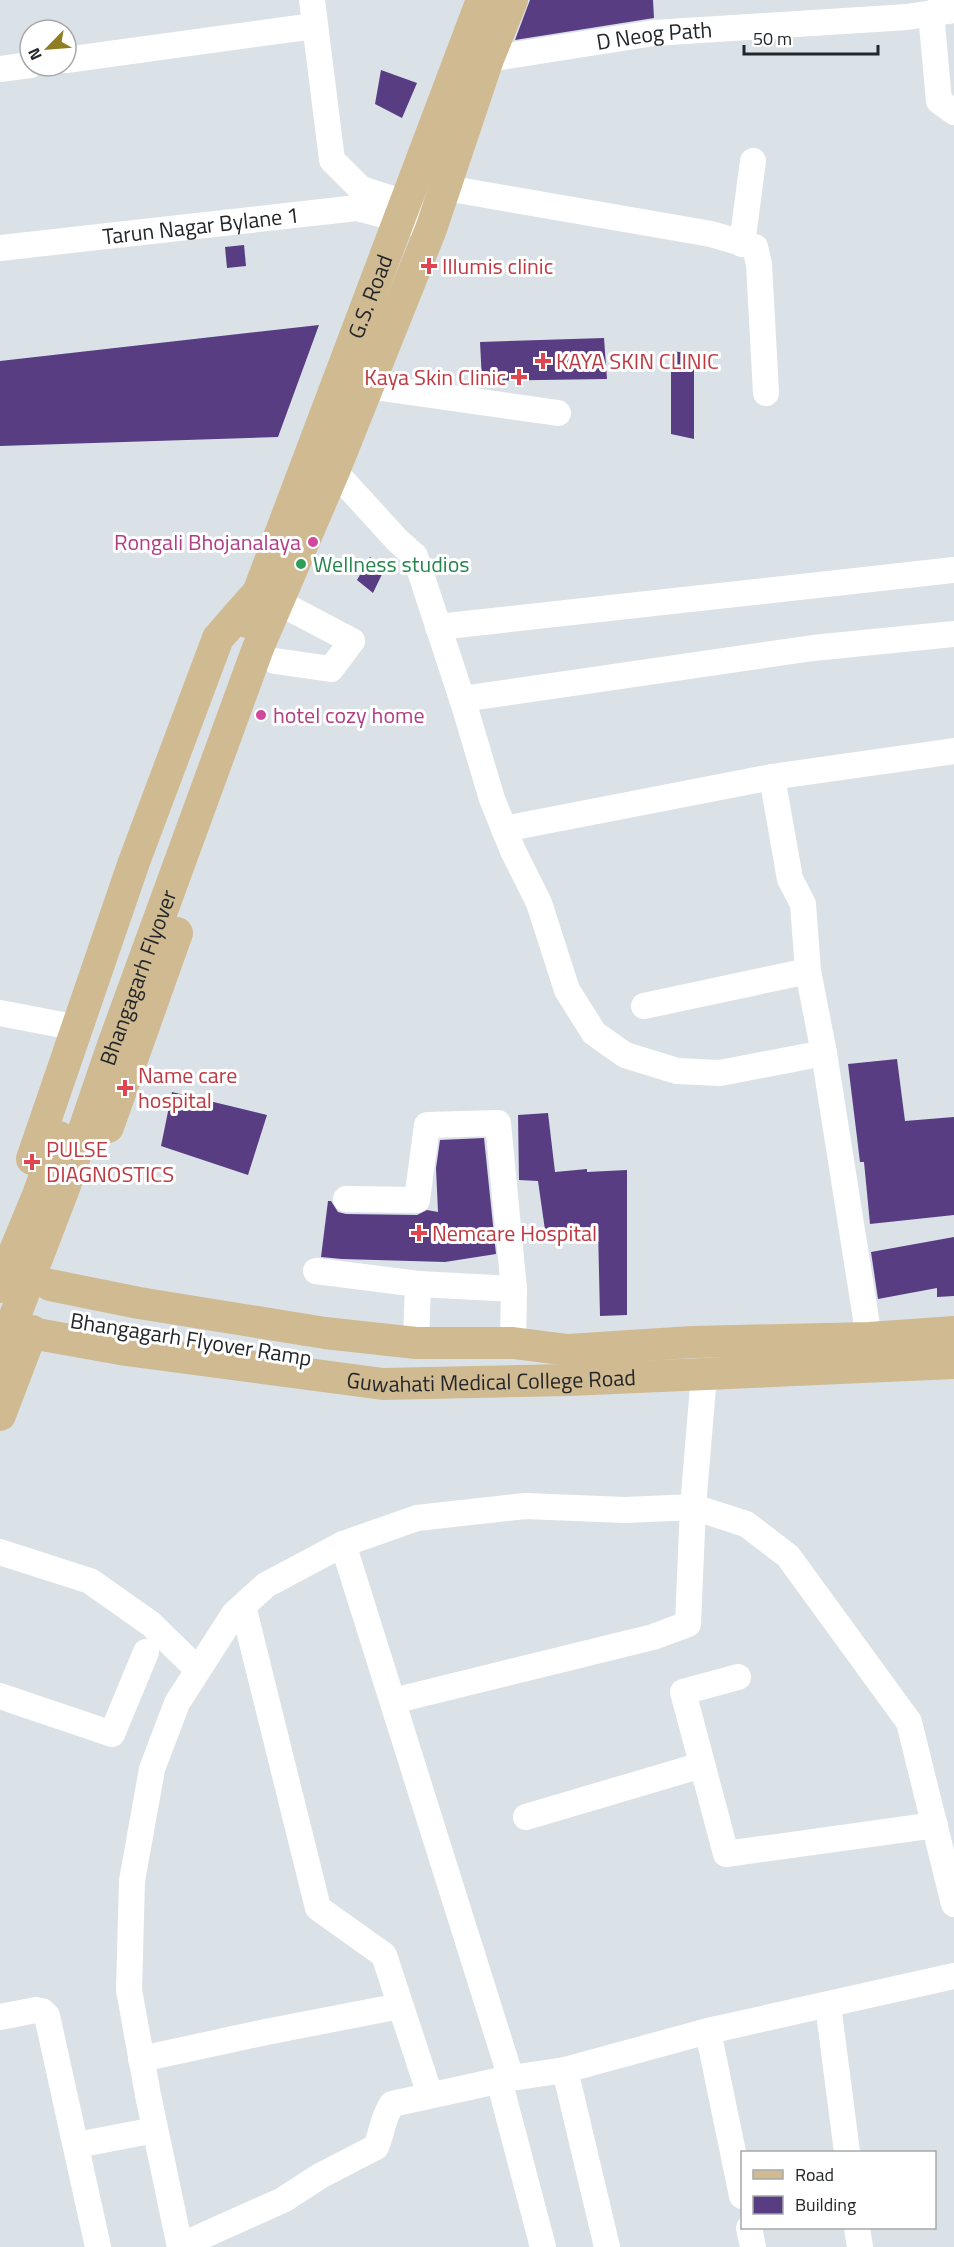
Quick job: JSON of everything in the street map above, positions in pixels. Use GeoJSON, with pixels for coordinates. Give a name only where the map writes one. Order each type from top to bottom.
{"type":"FeatureCollection","features":[{"type":"Feature","properties":{"kind":"main road","name":"G.S. Road"},"geometry":{"type":"LineString","coordinates":[[268,597],[403,211],[482,0]]}},
{"type":"Feature","properties":{"kind":"main road"},"geometry":{"type":"LineString","coordinates":[[0,1415],[17,1310],[50,1285],[257,652],[268,597],[334,471],[438,210],[488,59],[512,0]]}},
{"type":"Feature","properties":{"kind":"main road"},"geometry":{"type":"LineString","coordinates":[[66,1238],[3,1223],[36,1149],[134,862],[218,638],[268,597]]}},
{"type":"Feature","properties":{"kind":"main road","name":"Bhangagarh Flyover"},"geometry":{"type":"LineString","coordinates":[[0,1355],[257,652]]}},
{"type":"Feature","properties":{"kind":"main road","name":"Guwahati Medical College Road"},"geometry":{"type":"LineString","coordinates":[[50,1285],[139,1303],[325,1334],[511,1355]]}},
{"type":"Feature","properties":{"kind":"main road","name":"Bhangagarh Flyover Ramp"},"geometry":{"type":"LineString","coordinates":[[17,1310],[120,1330],[308,1358],[391,1367],[511,1355],[561,1365]]}},
{"type":"Feature","properties":{"kind":"main road","name":"Guwahati Medical College Road"},"geometry":{"type":"LineString","coordinates":[[17,1310],[126,1350],[383,1384],[561,1365],[692,1342],[869,1338],[954,1332]]}},
{"type":"Feature","properties":{"kind":"main road","name":"Guwahati Medical College Road"},"geometry":{"type":"LineString","coordinates":[[561,1365],[704,1375],[954,1363]]}},
{"type":"Feature","properties":{"kind":"street"},"geometry":{"type":"LineString","coordinates":[[312,0],[332,160],[361,189],[403,211],[438,210],[711,234],[755,247],[759,264],[766,393]]}},
{"type":"Feature","properties":{"kind":"street","name":"D Neog Path"},"geometry":{"type":"LineString","coordinates":[[488,59],[654,33],[906,17],[942,12],[939,101],[954,112]]}},
{"type":"Feature","properties":{"kind":"street"},"geometry":{"type":"LineString","coordinates":[[78,58],[315,26]]}},
{"type":"Feature","properties":{"kind":"street"},"geometry":{"type":"LineString","coordinates":[[0,69],[18,67]]}},
{"type":"Feature","properties":{"kind":"street"},"geometry":{"type":"LineString","coordinates":[[742,244],[753,161]]}},
{"type":"Feature","properties":{"kind":"street","name":"Tarun Nagar Bylane 1"},"geometry":{"type":"LineString","coordinates":[[0,248],[357,208],[403,211]]}},
{"type":"Feature","properties":{"kind":"street"},"geometry":{"type":"LineString","coordinates":[[367,386],[558,413]]}},
{"type":"Feature","properties":{"kind":"street"},"geometry":{"type":"LineString","coordinates":[[334,471],[398,541],[415,556],[492,799],[539,903],[567,990],[594,1033],[626,1055],[677,1071],[720,1073],[824,1053]]}},
{"type":"Feature","properties":{"kind":"street"},"geometry":{"type":"LineString","coordinates":[[438,627],[954,570]]}},
{"type":"Feature","properties":{"kind":"street"},"geometry":{"type":"LineString","coordinates":[[257,652],[331,669],[352,641],[268,597]]}},
{"type":"Feature","properties":{"kind":"street"},"geometry":{"type":"LineString","coordinates":[[462,699],[813,648],[954,634]]}},
{"type":"Feature","properties":{"kind":"street"},"geometry":{"type":"LineString","coordinates":[[504,829],[772,777],[954,751]]}},
{"type":"Feature","properties":{"kind":"street"},"geometry":{"type":"LineString","coordinates":[[772,777],[790,879],[802,904],[808,971],[824,1053],[869,1338]]}},
{"type":"Feature","properties":{"kind":"street"},"geometry":{"type":"LineString","coordinates":[[644,1006],[808,971]]}},
{"type":"Feature","properties":{"kind":"street"},"geometry":{"type":"LineString","coordinates":[[0,1013],[78,1028]]}},
{"type":"Feature","properties":{"kind":"street"},"geometry":{"type":"LineString","coordinates":[[346,1199],[417,1200],[428,1125],[498,1123],[514,1289],[511,1355]]}},
{"type":"Feature","properties":{"kind":"street"},"geometry":{"type":"LineString","coordinates":[[316,1271],[418,1284],[514,1289]]}},
{"type":"Feature","properties":{"kind":"street"},"geometry":{"type":"LineString","coordinates":[[416,1343],[418,1284]]}},
{"type":"Feature","properties":{"kind":"street"},"geometry":{"type":"LineString","coordinates":[[393,1701],[653,1637],[688,1624],[693,1506],[704,1375]]}},
{"type":"Feature","properties":{"kind":"street"},"geometry":{"type":"LineString","coordinates":[[954,1904],[909,1722],[788,1556],[746,1524],[693,1506],[625,1510],[525,1506],[417,1518],[343,1544],[266,1585],[234,1614],[177,1703],[152,1769],[132,1881],[129,1990],[155,2130],[180,2246],[282,2200],[320,2176],[376,2147],[382,2133],[384,2117],[392,2103],[505,2079],[565,2070],[708,2031],[954,1976]]}},
{"type":"Feature","properties":{"kind":"street"},"geometry":{"type":"LineString","coordinates":[[343,1544],[393,1701],[505,2079],[543,2247]]}},
{"type":"Feature","properties":{"kind":"street"},"geometry":{"type":"LineString","coordinates":[[0,1552],[90,1581],[151,1624],[197,1669]]}},
{"type":"Feature","properties":{"kind":"street"},"geometry":{"type":"LineString","coordinates":[[243,1606],[318,1908],[384,1955],[430,2095]]}},
{"type":"Feature","properties":{"kind":"street"},"geometry":{"type":"LineString","coordinates":[[0,1696],[112,1734],[146,1652]]}},
{"type":"Feature","properties":{"kind":"street"},"geometry":{"type":"LineString","coordinates":[[738,1677],[683,1692],[726,1854],[935,1825]]}},
{"type":"Feature","properties":{"kind":"street"},"geometry":{"type":"LineString","coordinates":[[526,1817],[702,1765]]}},
{"type":"Feature","properties":{"kind":"street"},"geometry":{"type":"LineString","coordinates":[[828,2005],[847,2151]]}},
{"type":"Feature","properties":{"kind":"street"},"geometry":{"type":"LineString","coordinates":[[141,2059],[400,2006]]}},
{"type":"Feature","properties":{"kind":"street"},"geometry":{"type":"LineString","coordinates":[[0,2017],[36,2010],[42,2011],[47,2016],[98,2247]]}},
{"type":"Feature","properties":{"kind":"street"},"geometry":{"type":"LineString","coordinates":[[708,2031],[741,2191]]}},
{"type":"Feature","properties":{"kind":"street"},"geometry":{"type":"LineString","coordinates":[[565,2070],[607,2247]]}},
{"type":"Feature","properties":{"kind":"street"},"geometry":{"type":"LineString","coordinates":[[77,2145],[155,2130]]}},
{"type":"Feature","properties":{"kind":"street"},"geometry":{"type":"LineString","coordinates":[[749,2229],[753,2247]]}},
{"type":"Feature","properties":{"kind":"street"},"geometry":{"type":"LineString","coordinates":[[857,2229],[860,2247]]}},
{"type":"Feature","properties":{"kind":"building"},"geometry":{"type":"Polygon","coordinates":[[[530,0],[653,0],[654,18],[515,40],[530,0]]]}},
{"type":"Feature","properties":{"kind":"building"},"geometry":{"type":"Polygon","coordinates":[[[381,70],[417,83],[402,118],[375,104],[381,70]]]}},
{"type":"Feature","properties":{"kind":"building"},"geometry":{"type":"Polygon","coordinates":[[[244,245],[246,266],[227,268],[225,247],[244,245]]]}},
{"type":"Feature","properties":{"kind":"building"},"geometry":{"type":"Polygon","coordinates":[[[319,325],[278,437],[0,446],[0,361],[319,325]]]}},
{"type":"Feature","properties":{"kind":"building","name":"KAYA SKIN CLINIC"},"geometry":{"type":"Polygon","coordinates":[[[604,338],[607,379],[482,381],[480,342],[604,338]]]}},
{"type":"Feature","properties":{"kind":"building"},"geometry":{"type":"Polygon","coordinates":[[[671,351],[694,354],[694,439],[671,434],[671,351]]]}},
{"type":"Feature","properties":{"kind":"building"},"geometry":{"type":"Polygon","coordinates":[[[370,557],[385,568],[373,593],[357,580],[370,557]]]}},
{"type":"Feature","properties":{"kind":"building"},"geometry":{"type":"Polygon","coordinates":[[[897,1059],[905,1121],[954,1117],[954,1215],[870,1224],[864,1162],[860,1162],[848,1064],[897,1059]]]}},
{"type":"Feature","properties":{"kind":"building"},"geometry":{"type":"Polygon","coordinates":[[[172,1092],[267,1115],[248,1175],[161,1146],[172,1092]]]}},
{"type":"Feature","properties":{"kind":"building"},"geometry":{"type":"Polygon","coordinates":[[[548,1113],[555,1172],[587,1169],[587,1172],[627,1170],[627,1315],[600,1316],[598,1227],[545,1230],[538,1181],[519,1180],[518,1115],[548,1113]]]}},
{"type":"Feature","properties":{"kind":"building"},"geometry":{"type":"Polygon","coordinates":[[[484,1138],[496,1254],[445,1262],[321,1257],[328,1201],[331,1201],[338,1212],[346,1214],[417,1215],[427,1210],[438,1212],[436,1168],[440,1140],[484,1138]]]}},
{"type":"Feature","properties":{"kind":"building"},"geometry":{"type":"Polygon","coordinates":[[[954,1237],[954,1296],[937,1297],[937,1288],[878,1299],[871,1252],[954,1237]]]}},
{"type":"Feature","properties":{"kind":"place","name":"Illumis clinic"},"geometry":{"type":"Point","coordinates":[429,266]}},
{"type":"Feature","properties":{"kind":"place","name":"KAYA SKIN CLINIC"},"geometry":{"type":"Point","coordinates":[543,361]}},
{"type":"Feature","properties":{"kind":"place","name":"Kaya Skin Clinic"},"geometry":{"type":"Point","coordinates":[519,377]}},
{"type":"Feature","properties":{"kind":"place","name":"Rongali Bhojanalaya"},"geometry":{"type":"Point","coordinates":[313,542]}},
{"type":"Feature","properties":{"kind":"place","name":"Wellness studios"},"geometry":{"type":"Point","coordinates":[301,564]}},
{"type":"Feature","properties":{"kind":"place","name":"hotel cozy home"},"geometry":{"type":"Point","coordinates":[261,715]}},
{"type":"Feature","properties":{"kind":"place","name":"Name care hospital"},"geometry":{"type":"Point","coordinates":[125,1088]}},
{"type":"Feature","properties":{"kind":"place","name":"PULSE DIAGNOSTICS"},"geometry":{"type":"Point","coordinates":[32,1162]}},
{"type":"Feature","properties":{"kind":"place","name":"Nemcare Hospital"},"geometry":{"type":"Point","coordinates":[419,1233]}}]}
